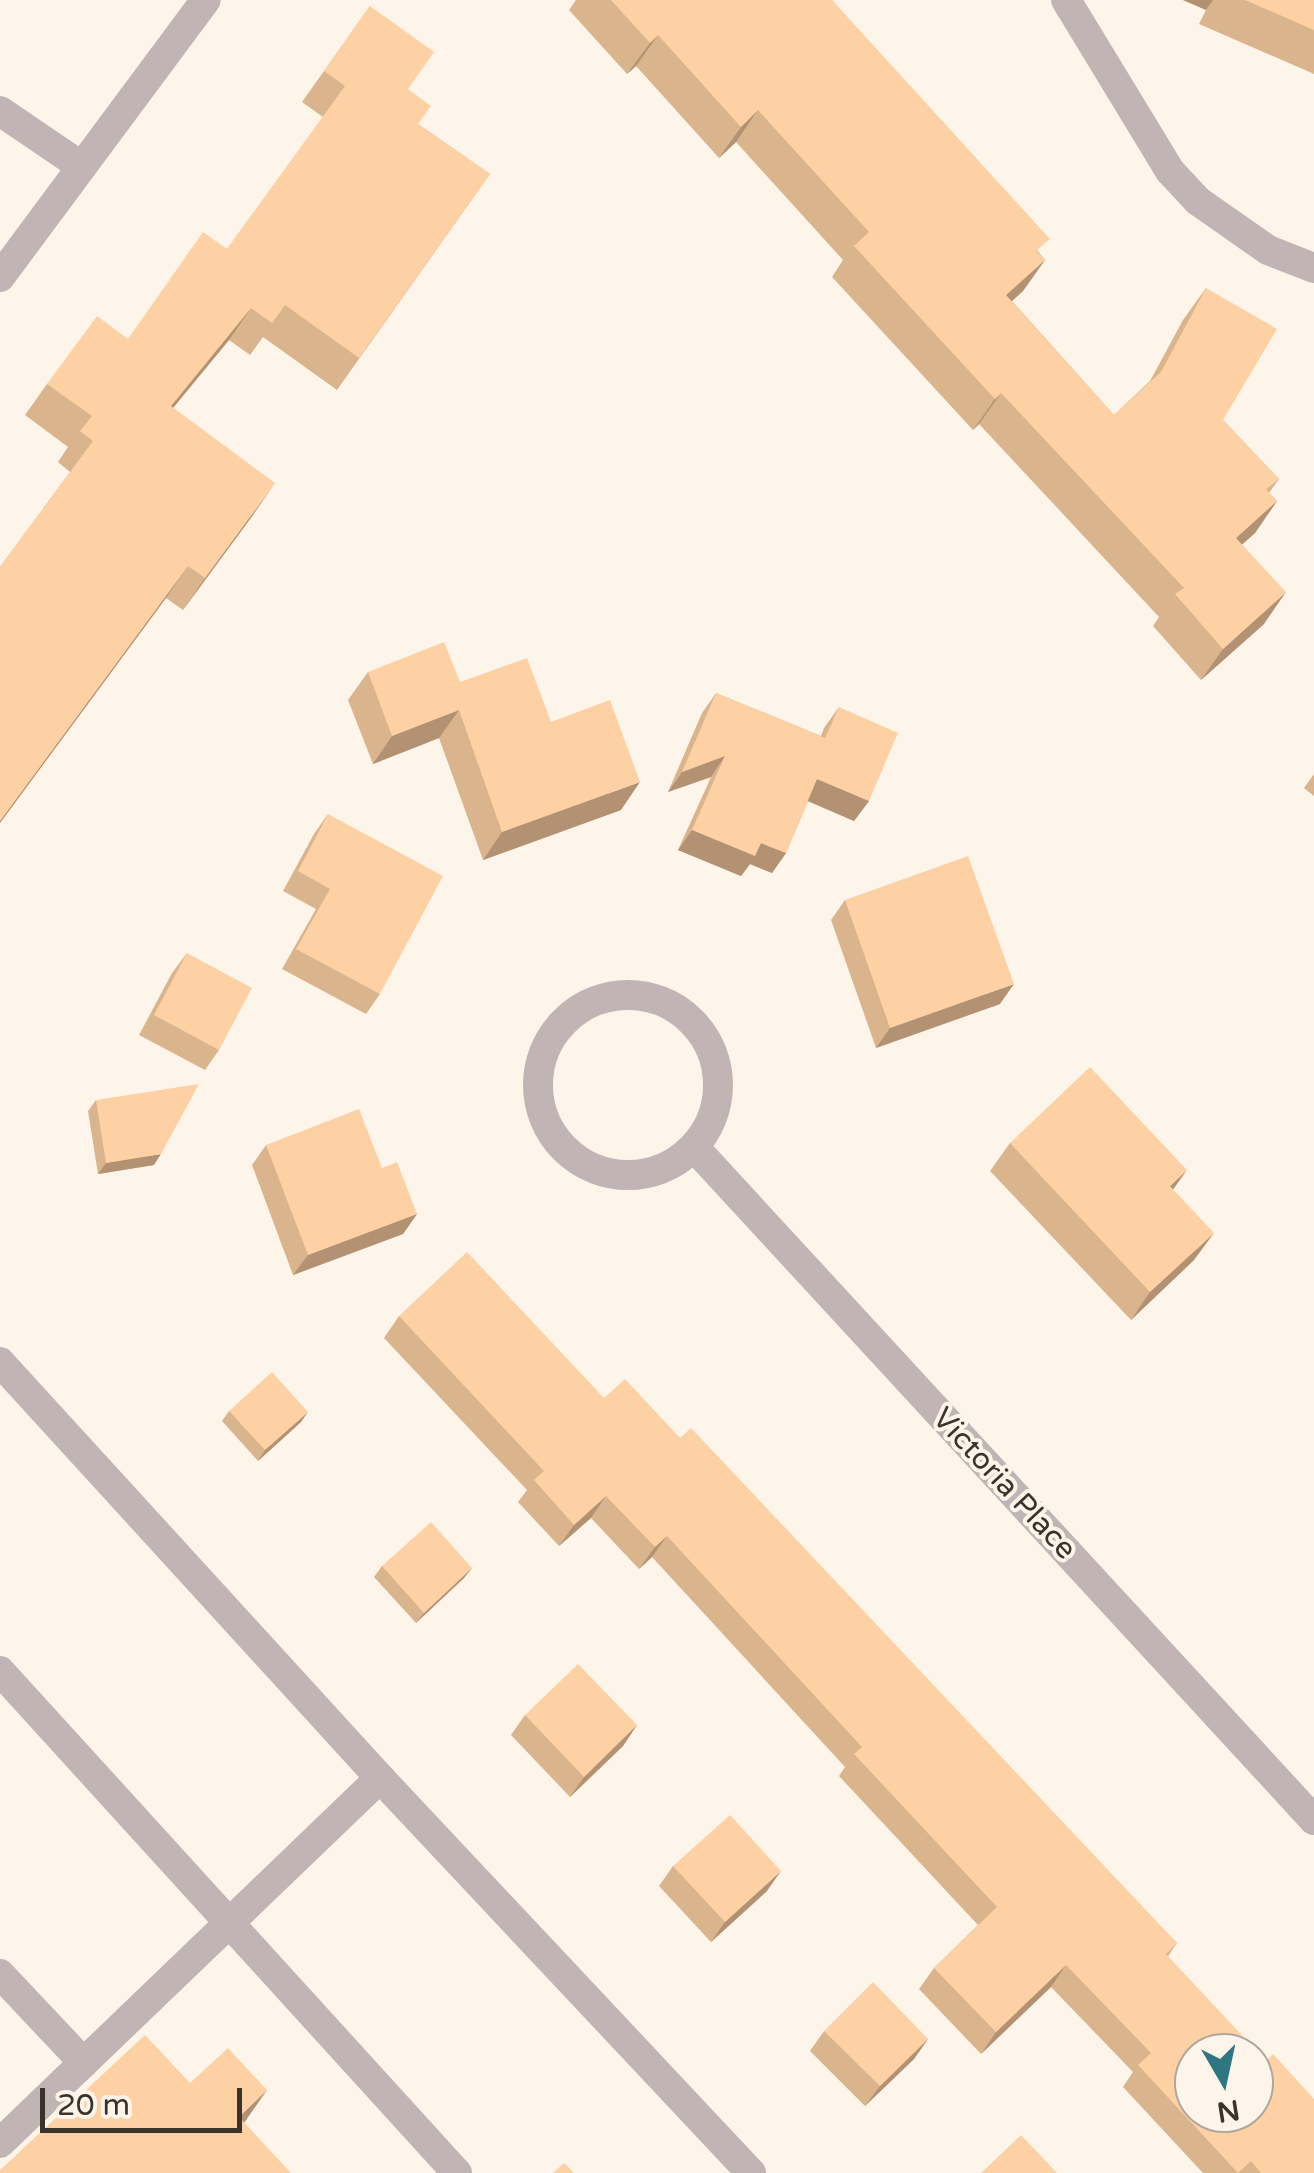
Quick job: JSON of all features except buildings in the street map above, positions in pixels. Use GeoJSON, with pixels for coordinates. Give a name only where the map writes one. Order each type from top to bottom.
{"type":"FeatureCollection","features":[{"type":"Feature","properties":{"kind":"street"},"geometry":{"type":"LineString","coordinates":[[0,277],[206,0]]}},
{"type":"Feature","properties":{"kind":"street"},"geometry":{"type":"LineString","coordinates":[[1066,0],[1188,191],[1230,228],[1314,268]]}},
{"type":"Feature","properties":{"kind":"street"},"geometry":{"type":"LineString","coordinates":[[0,111],[81,166]]}},
{"type":"Feature","properties":{"kind":"street"},"geometry":{"type":"LineString","coordinates":[[0,142],[32,134]]}},
{"type":"Feature","properties":{"kind":"street"},"geometry":{"type":"LineString","coordinates":[[641,996],[683,1012],[705,1035],[717,1062],[719,1092],[712,1123],[694,1148],[671,1166],[614,1175],[562,1147],[546,1122],[538,1080],[550,1038],[570,1016],[596,1000],[641,996]]}},
{"type":"Feature","properties":{"kind":"street","name":"Victoria Place"},"geometry":{"type":"LineString","coordinates":[[694,1148],[1314,1820]]}},
{"type":"Feature","properties":{"kind":"street"},"geometry":{"type":"LineString","coordinates":[[0,1362],[380,1778],[750,2173]]}},
{"type":"Feature","properties":{"kind":"street"},"geometry":{"type":"LineString","coordinates":[[0,1671],[456,2173]]}},
{"type":"Feature","properties":{"kind":"street"},"geometry":{"type":"LineString","coordinates":[[0,2143],[380,1778]]}},
{"type":"Feature","properties":{"kind":"street"},"geometry":{"type":"LineString","coordinates":[[0,1974],[84,2063]]}}]}
